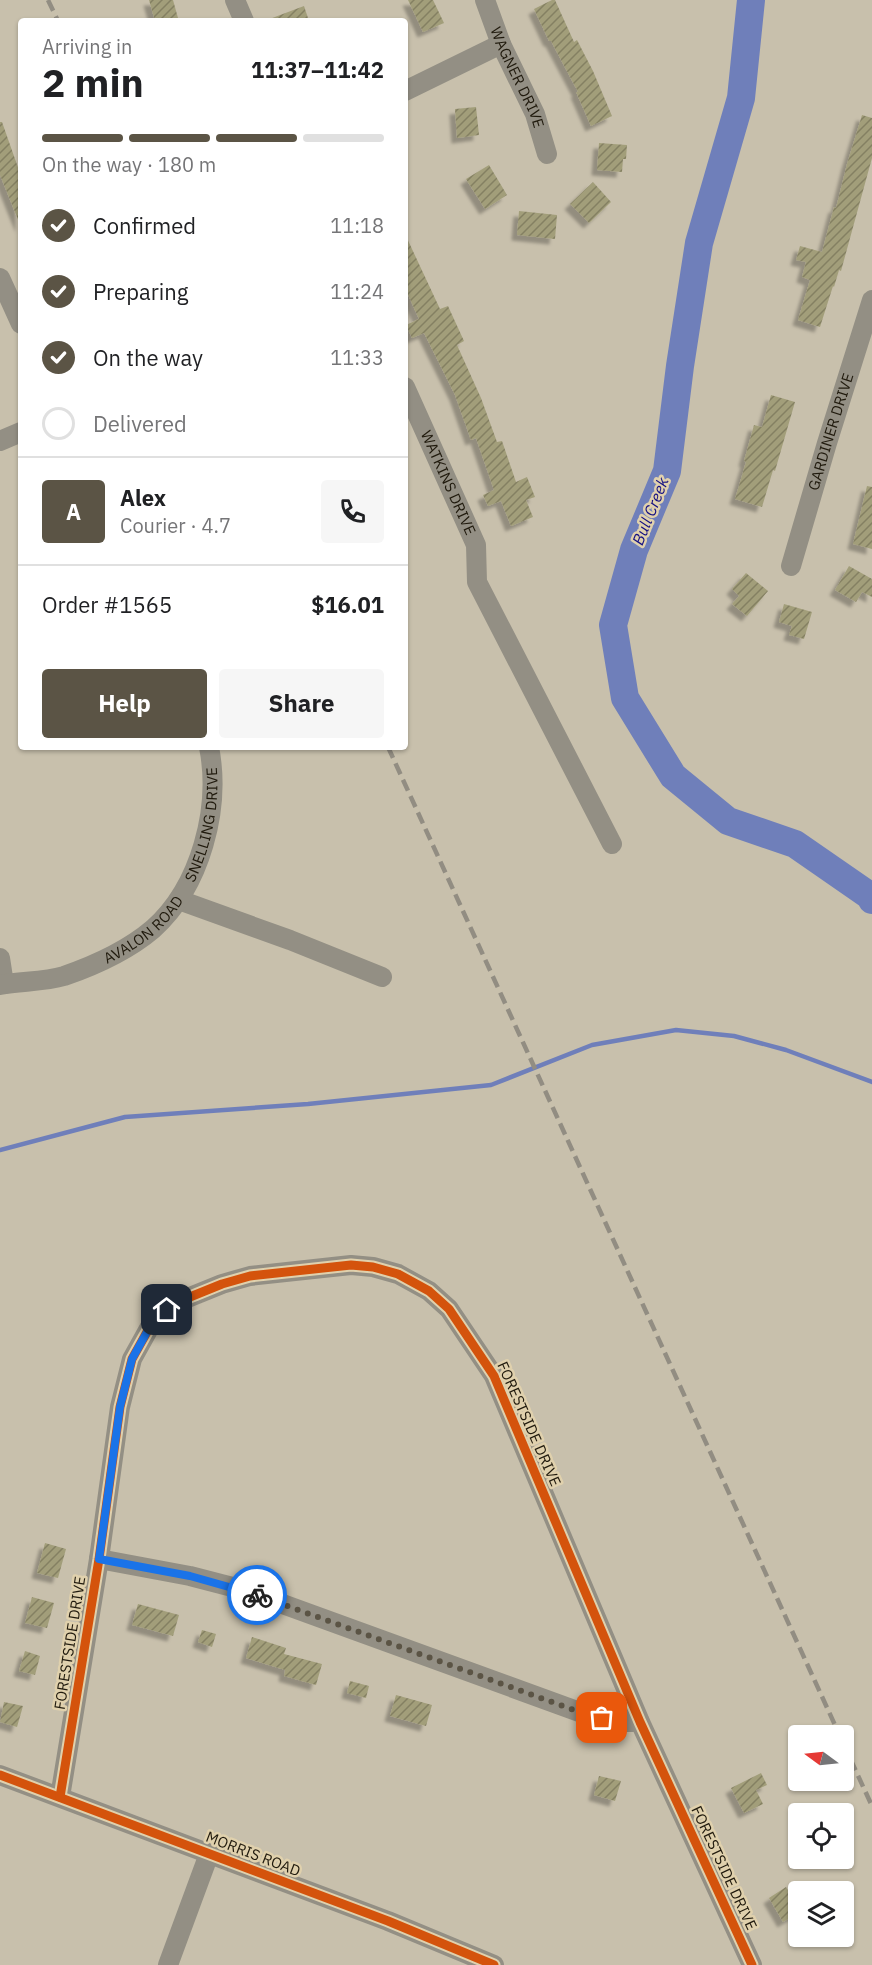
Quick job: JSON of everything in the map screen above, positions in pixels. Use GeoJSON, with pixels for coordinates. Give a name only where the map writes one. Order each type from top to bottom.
{"type":"FeatureCollection","features":[{"type":"Feature","properties":{"kind":"street"},"geometry":{"type":"LineString","coordinates":[[235,0],[243,18]]}},
{"type":"Feature","properties":{"kind":"street","name":"WAGNER DRIVE"},"geometry":{"type":"LineString","coordinates":[[485,0],[501,44],[535,114],[547,154]]}},
{"type":"Feature","properties":{"kind":"street"},"geometry":{"type":"LineString","coordinates":[[408,90],[501,44]]}},
{"type":"Feature","properties":{"kind":"street"},"geometry":{"type":"LineString","coordinates":[[0,278],[18,317]]}},
{"type":"Feature","properties":{"kind":"street","name":"GARDINER DRIVE"},"geometry":{"type":"LineString","coordinates":[[791,566],[827,443],[869,321],[872,300]]}},
{"type":"Feature","properties":{"kind":"street","name":"WATKINS DRIVE"},"geometry":{"type":"LineString","coordinates":[[408,394],[476,545],[477,582],[612,844]]}},
{"type":"Feature","properties":{"kind":"street"},"geometry":{"type":"LineString","coordinates":[[0,441],[18,433]]}},
{"type":"Feature","properties":{"kind":"street","name":"SNELLING DRIVE"},"geometry":{"type":"LineString","coordinates":[[178,900],[197,862],[209,827],[213,799],[213,769],[210,750]]}},
{"type":"Feature","properties":{"kind":"street","name":"AVALON ROAD"},"geometry":{"type":"LineString","coordinates":[[2,985],[62,976],[109,958],[136,942],[155,927],[178,900],[290,940],[382,977]]}},
{"type":"Feature","properties":{"kind":"street"},"geometry":{"type":"LineString","coordinates":[[0,958],[2,985]]}},
{"type":"Feature","properties":{"kind":"street","name":"FORESTSIDE DRIVE"},"geometry":{"type":"LineString","coordinates":[[60,1797],[99,1559],[120,1407],[132,1359],[152,1323],[185,1299],[250,1276],[351,1266],[373,1267],[390,1272],[429,1291],[449,1309],[468,1334],[494,1376],[640,1722],[752,1965]]}},
{"type":"Feature","properties":{"kind":"street"},"geometry":{"type":"LineString","coordinates":[[99,1559],[190,1576],[244,1590],[585,1714],[618,1722],[640,1722]]}},
{"type":"Feature","properties":{"kind":"street","name":"MORRIS ROAD"},"geometry":{"type":"LineString","coordinates":[[0,1775],[388,1921],[495,1965]]}},
{"type":"Feature","properties":{"kind":"street"},"geometry":{"type":"LineString","coordinates":[[168,1965],[209,1854]]}},
{"type":"Feature","properties":{"kind":"building"},"geometry":{"type":"Polygon","coordinates":[[[149,0],[173,0],[178,18],[154,18],[149,0]]]}},
{"type":"Feature","properties":{"kind":"building"},"geometry":{"type":"Polygon","coordinates":[[[408,0],[433,0],[444,23],[423,32],[408,0]]]}},
{"type":"Feature","properties":{"kind":"building"},"geometry":{"type":"Polygon","coordinates":[[[555,0],[574,42],[577,40],[612,116],[591,126],[576,92],[578,92],[534,9],[555,0]]]}},
{"type":"Feature","properties":{"kind":"building"},"geometry":{"type":"Polygon","coordinates":[[[304,6],[308,18],[272,18],[304,6]]]}},
{"type":"Feature","properties":{"kind":"building"},"geometry":{"type":"Polygon","coordinates":[[[476,107],[479,135],[457,138],[455,109],[476,107]]]}},
{"type":"Feature","properties":{"kind":"building"},"geometry":{"type":"Polygon","coordinates":[[[862,115],[872,118],[872,158],[841,271],[839,270],[820,327],[798,320],[810,280],[802,277],[806,262],[796,260],[800,246],[822,252],[862,115]]]}},
{"type":"Feature","properties":{"kind":"building"},"geometry":{"type":"Polygon","coordinates":[[[0,122],[2,122],[18,167],[18,220],[0,175],[0,122]]]}},
{"type":"Feature","properties":{"kind":"building"},"geometry":{"type":"Polygon","coordinates":[[[599,143],[627,145],[622,172],[597,170],[599,143]]]}},
{"type":"Feature","properties":{"kind":"building"},"geometry":{"type":"Polygon","coordinates":[[[489,165],[507,195],[485,209],[466,179],[489,165]]]}},
{"type":"Feature","properties":{"kind":"building"},"geometry":{"type":"Polygon","coordinates":[[[593,182],[611,202],[589,223],[570,204],[593,182]]]}},
{"type":"Feature","properties":{"kind":"building"},"geometry":{"type":"Polygon","coordinates":[[[519,211],[557,215],[555,239],[517,235],[519,211]]]}},
{"type":"Feature","properties":{"kind":"building"},"geometry":{"type":"Polygon","coordinates":[[[408,240],[440,309],[448,306],[464,341],[457,345],[481,398],[497,442],[502,441],[516,482],[527,477],[535,497],[526,500],[533,517],[511,526],[501,501],[488,506],[483,495],[494,490],[476,438],[471,440],[455,395],[424,333],[412,338],[408,329],[408,324],[419,319],[408,295],[408,240]]]}},
{"type":"Feature","properties":{"kind":"building"},"geometry":{"type":"Polygon","coordinates":[[[771,395],[795,402],[762,507],[735,499],[754,425],[762,427],[771,395]]]}},
{"type":"Feature","properties":{"kind":"building"},"geometry":{"type":"Polygon","coordinates":[[[867,486],[872,487],[872,549],[853,544],[867,486]]]}},
{"type":"Feature","properties":{"kind":"building"},"geometry":{"type":"Polygon","coordinates":[[[849,566],[872,579],[872,597],[862,592],[856,602],[835,590],[849,566]]]}},
{"type":"Feature","properties":{"kind":"building"},"geometry":{"type":"Polygon","coordinates":[[[746,573],[768,591],[747,616],[732,604],[739,596],[732,589],[746,573]]]}},
{"type":"Feature","properties":{"kind":"building"},"geometry":{"type":"Polygon","coordinates":[[[784,604],[812,612],[804,639],[789,635],[792,626],[779,622],[784,604]]]}},
{"type":"Feature","properties":{"kind":"building"},"geometry":{"type":"Polygon","coordinates":[[[45,1543],[66,1549],[58,1578],[37,1573],[45,1543]]]}},
{"type":"Feature","properties":{"kind":"building"},"geometry":{"type":"Polygon","coordinates":[[[32,1597],[54,1603],[47,1628],[25,1623],[32,1597]]]}},
{"type":"Feature","properties":{"kind":"building"},"geometry":{"type":"Polygon","coordinates":[[[138,1604],[179,1615],[173,1636],[132,1625],[138,1604]]]}},
{"type":"Feature","properties":{"kind":"building"},"geometry":{"type":"Polygon","coordinates":[[[202,1630],[216,1634],[212,1647],[198,1642],[202,1630]]]}},
{"type":"Feature","properties":{"kind":"building"},"geometry":{"type":"Polygon","coordinates":[[[252,1637],[286,1648],[284,1654],[322,1664],[316,1685],[284,1676],[285,1670],[246,1658],[252,1637]]]}},
{"type":"Feature","properties":{"kind":"building"},"geometry":{"type":"Polygon","coordinates":[[[25,1651],[40,1656],[35,1675],[19,1671],[25,1651]]]}},
{"type":"Feature","properties":{"kind":"building"},"geometry":{"type":"Polygon","coordinates":[[[350,1681],[369,1686],[366,1698],[347,1693],[350,1681]]]}},
{"type":"Feature","properties":{"kind":"building"},"geometry":{"type":"Polygon","coordinates":[[[396,1695],[432,1705],[426,1726],[390,1716],[396,1695]]]}},
{"type":"Feature","properties":{"kind":"building"},"geometry":{"type":"Polygon","coordinates":[[[4,1702],[23,1706],[17,1727],[0,1722],[4,1702]]]}},
{"type":"Feature","properties":{"kind":"building"},"geometry":{"type":"Polygon","coordinates":[[[761,1773],[767,1785],[756,1790],[763,1804],[744,1813],[731,1788],[761,1773]]]}},
{"type":"Feature","properties":{"kind":"building"},"geometry":{"type":"Polygon","coordinates":[[[599,1776],[621,1781],[615,1801],[594,1795],[599,1776]]]}},
{"type":"Feature","properties":{"kind":"building"},"geometry":{"type":"Polygon","coordinates":[[[786,1887],[788,1919],[783,1922],[769,1898],[786,1887]]]}},
{"type":"Feature","properties":{"kind":"waterway","name":"Bull Creek"},"geometry":{"type":"LineString","coordinates":[[751,0],[741,98],[699,243],[667,471],[634,550],[613,625],[625,698],[673,776],[728,821],[795,844],[870,896],[872,900]]}},
{"type":"Feature","properties":{"kind":"waterway"},"geometry":{"type":"LineString","coordinates":[[0,1150],[125,1117],[308,1104],[491,1085],[592,1045],[676,1030],[734,1036],[786,1050],[872,1082]]}},
{"type":"Feature","properties":{"kind":"railway"},"geometry":{"type":"LineString","coordinates":[[48,0],[57,18]]}},
{"type":"Feature","properties":{"kind":"railway"},"geometry":{"type":"LineString","coordinates":[[389,750],[835,1725]]}},
{"type":"Feature","properties":{"kind":"railway"},"geometry":{"type":"LineString","coordinates":[[854,1767],[872,1806]]}},
{"type":"Feature","properties":{"kind":"cycle path"},"geometry":{"type":"LineString","coordinates":[[60,1797],[99,1559],[120,1407],[132,1359],[152,1323],[185,1299],[250,1276],[351,1265],[373,1267],[398,1274],[429,1291],[449,1309],[494,1376],[640,1722],[752,1965]]}},
{"type":"Feature","properties":{"kind":"cycle path"},"geometry":{"type":"LineString","coordinates":[[0,1775],[388,1921],[494,1965]]}},
{"type":"Feature","properties":{"kind":"way so far"},"geometry":{"type":"LineString","coordinates":[[257,1595],[585,1714],[602,1718]]}},
{"type":"Feature","properties":{"kind":"route"},"geometry":{"type":"LineString","coordinates":[[167,1310],[152,1323],[132,1359],[120,1407],[99,1559],[190,1576],[257,1595]]}}]}
